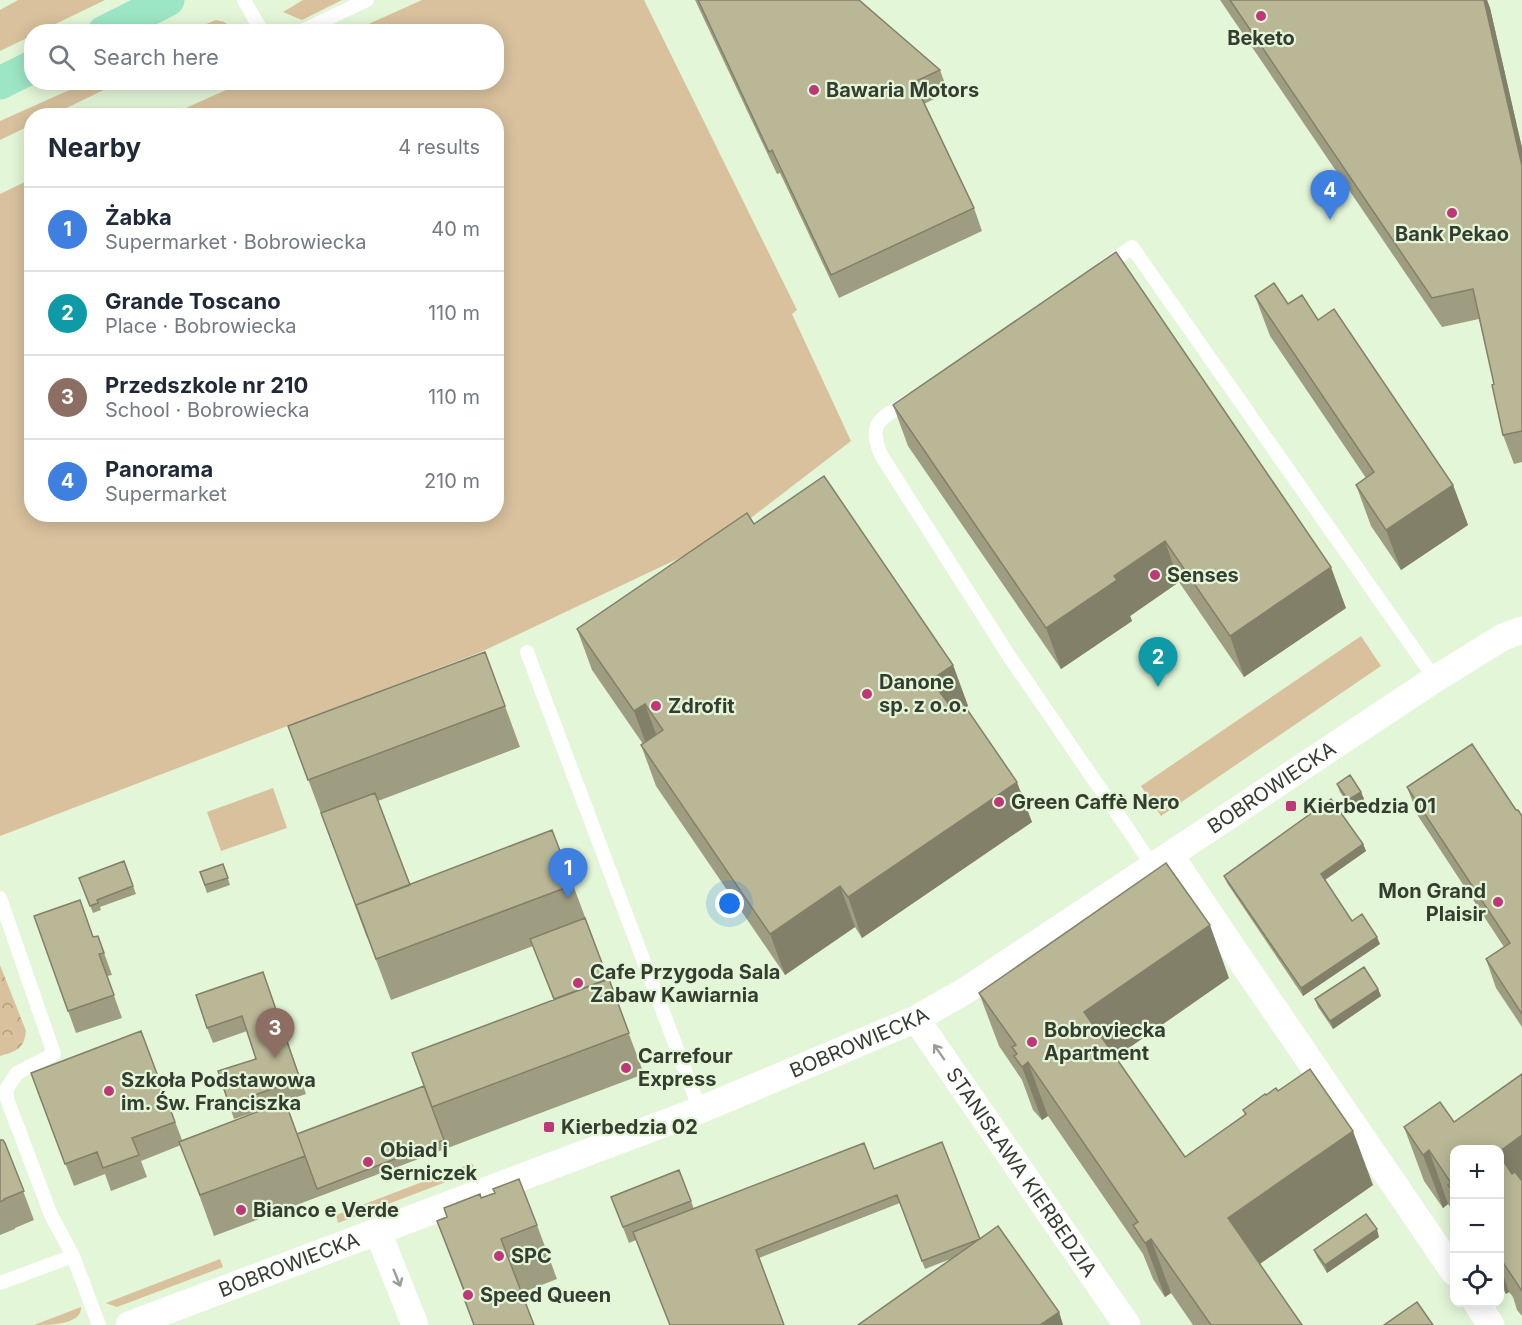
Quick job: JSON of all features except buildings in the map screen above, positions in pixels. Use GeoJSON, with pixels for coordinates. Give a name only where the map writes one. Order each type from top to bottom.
{"type":"FeatureCollection","features":[{"type":"Feature","properties":{"kind":"main road"},"geometry":{"type":"LineString","coordinates":[[120,24],[168,0]]}},
{"type":"Feature","properties":{"kind":"main road"},"geometry":{"type":"LineString","coordinates":[[0,83],[24,71]]}},
{"type":"Feature","properties":{"kind":"street","name":"BOBROWIECKA"},"geometry":{"type":"LineString","coordinates":[[129,1325],[700,1110],[916,1019],[965,991],[1435,679],[1503,637],[1522,630]]}},
{"type":"Feature","properties":{"kind":"street"},"geometry":{"type":"LineString","coordinates":[[1161,861],[1227,941],[1450,1265]]}},
{"type":"Feature","properties":{"kind":"street","name":"STANISŁAWA KIERBEDZIA"},"geometry":{"type":"LineString","coordinates":[[916,1019],[1127,1325]]}},
{"type":"Feature","properties":{"kind":"street"},"geometry":{"type":"LineString","coordinates":[[378,1232],[415,1325]]}},
{"type":"Feature","properties":{"kind":"street"},"geometry":{"type":"LineString","coordinates":[[1479,1307],[1491,1325]]}},
{"type":"Feature","properties":{"kind":"lane"},"geometry":{"type":"LineString","coordinates":[[244,0],[258,24]]}},
{"type":"Feature","properties":{"kind":"lane"},"geometry":{"type":"LineString","coordinates":[[317,24],[367,0]]}},
{"type":"Feature","properties":{"kind":"lane"},"geometry":{"type":"LineString","coordinates":[[1094,274],[1132,247],[1435,679]]}},
{"type":"Feature","properties":{"kind":"lane"},"geometry":{"type":"LineString","coordinates":[[922,392],[877,423],[876,442],[881,455],[1009,656],[1134,838],[1161,861]]}},
{"type":"Feature","properties":{"kind":"lane"},"geometry":{"type":"LineString","coordinates":[[527,652],[700,1110]]}},
{"type":"Feature","properties":{"kind":"lane"},"geometry":{"type":"LineString","coordinates":[[0,898],[54,1054],[17,1073],[7,1088],[7,1099],[51,1215],[73,1256],[99,1325]]}},
{"type":"Feature","properties":{"kind":"lane"},"geometry":{"type":"LineString","coordinates":[[0,1283],[73,1256]]}},
{"type":"Feature","properties":{"kind":"green space"},"geometry":{"type":"Polygon","coordinates":[[[18,0],[105,0],[55,24],[24,24],[24,39],[0,51],[0,10],[18,0]]]}},
{"type":"Feature","properties":{"kind":"green space"},"geometry":{"type":"Polygon","coordinates":[[[303,0],[342,0],[302,20],[283,12],[303,0]]]}},
{"type":"Feature","properties":{"kind":"green space"},"geometry":{"type":"Polygon","coordinates":[[[422,0],[644,0],[797,310],[792,314],[851,441],[730,534],[481,652],[0,836],[0,194],[24,182],[24,522],[504,522],[504,108],[186,108],[226,90],[504,90],[504,24],[369,24],[422,0]]]}},
{"type":"Feature","properties":{"kind":"green space"},"geometry":{"type":"Polygon","coordinates":[[[216,20],[227,24],[206,24],[216,20]]]}},
{"type":"Feature","properties":{"kind":"green space"},"geometry":{"type":"Polygon","coordinates":[[[69,90],[104,90],[66,108],[29,108],[69,90]]]}},
{"type":"Feature","properties":{"kind":"green space"},"geometry":{"type":"Polygon","coordinates":[[[24,110],[24,128],[0,140],[0,121],[24,110]]]}},
{"type":"Feature","properties":{"kind":"green space"},"geometry":{"type":"Polygon","coordinates":[[[1361,636],[1381,666],[1161,816],[1141,786],[1361,636]]]}},
{"type":"Feature","properties":{"kind":"green space"},"geometry":{"type":"Polygon","coordinates":[[[273,788],[287,828],[221,851],[207,812],[273,788]]]}},
{"type":"Feature","properties":{"kind":"green space"},"geometry":{"type":"Polygon","coordinates":[[[0,965],[26,1031],[19,1048],[0,1056],[0,965]]]}},
{"type":"Feature","properties":{"kind":"green space"},"geometry":{"type":"Polygon","coordinates":[[[472,1163],[475,1171],[338,1223],[336,1215],[472,1163]]]}},
{"type":"Feature","properties":{"kind":"green space"},"geometry":{"type":"Polygon","coordinates":[[[220,1259],[223,1267],[117,1307],[106,1303],[220,1259]]]}},
{"type":"Feature","properties":{"kind":"green space"},"geometry":{"type":"Polygon","coordinates":[[[81,1307],[80,1313],[71,1321],[34,1325],[81,1307]]]}},
{"type":"Feature","properties":{"kind":"place","name":"Beketo"},"geometry":{"type":"Point","coordinates":[1261,16]}},
{"type":"Feature","properties":{"kind":"place","name":"Bawaria Motors"},"geometry":{"type":"Point","coordinates":[814,90]}},
{"type":"Feature","properties":{"kind":"place","name":"Bank Pekao"},"geometry":{"type":"Point","coordinates":[1452,213]}},
{"type":"Feature","properties":{"kind":"place","name":"Panorama"},"geometry":{"type":"Point","coordinates":[1330,220]}},
{"type":"Feature","properties":{"kind":"place","name":"Senses"},"geometry":{"type":"Point","coordinates":[1155,575]}},
{"type":"Feature","properties":{"kind":"place","name":"Grande Toscano"},"geometry":{"type":"Point","coordinates":[1158,687]}},
{"type":"Feature","properties":{"kind":"place","name":"Danone sp. z o.o."},"geometry":{"type":"Point","coordinates":[867,694]}},
{"type":"Feature","properties":{"kind":"place","name":"Zdrofit"},"geometry":{"type":"Point","coordinates":[656,706]}},
{"type":"Feature","properties":{"kind":"place","name":"Green Caffè Nero"},"geometry":{"type":"Point","coordinates":[999,802]}},
{"type":"Feature","properties":{"kind":"place","name":"Kierbedzia 01"},"geometry":{"type":"Point","coordinates":[1291,806]}},
{"type":"Feature","properties":{"kind":"place","name":"Żabka"},"geometry":{"type":"Point","coordinates":[568,898]}},
{"type":"Feature","properties":{"kind":"place","name":"Mon Grand Plaisir"},"geometry":{"type":"Point","coordinates":[1498,902]}},
{"type":"Feature","properties":{"kind":"place","name":"Cafe Przygoda Sala Zabaw Kawiarnia"},"geometry":{"type":"Point","coordinates":[578,983]}},
{"type":"Feature","properties":{"kind":"place","name":"Bobroviecka Apartment"},"geometry":{"type":"Point","coordinates":[1032,1042]}},
{"type":"Feature","properties":{"kind":"place","name":"Przedszkole nr 210"},"geometry":{"type":"Point","coordinates":[275,1058]}},
{"type":"Feature","properties":{"kind":"place","name":"Carrefour Express"},"geometry":{"type":"Point","coordinates":[626,1068]}},
{"type":"Feature","properties":{"kind":"place","name":"Szkoła Podstawowa im. Św. Franciszka"},"geometry":{"type":"Point","coordinates":[109,1091]}},
{"type":"Feature","properties":{"kind":"place","name":"Kierbedzia 02"},"geometry":{"type":"Point","coordinates":[549,1127]}},
{"type":"Feature","properties":{"kind":"place","name":"Obiad i Serniczek"},"geometry":{"type":"Point","coordinates":[368,1162]}},
{"type":"Feature","properties":{"kind":"place","name":"Bianco e Verde"},"geometry":{"type":"Point","coordinates":[241,1210]}},
{"type":"Feature","properties":{"kind":"place","name":"SPC"},"geometry":{"type":"Point","coordinates":[499,1256]}},
{"type":"Feature","properties":{"kind":"place","name":"Speed Queen"},"geometry":{"type":"Point","coordinates":[468,1295]}}]}
